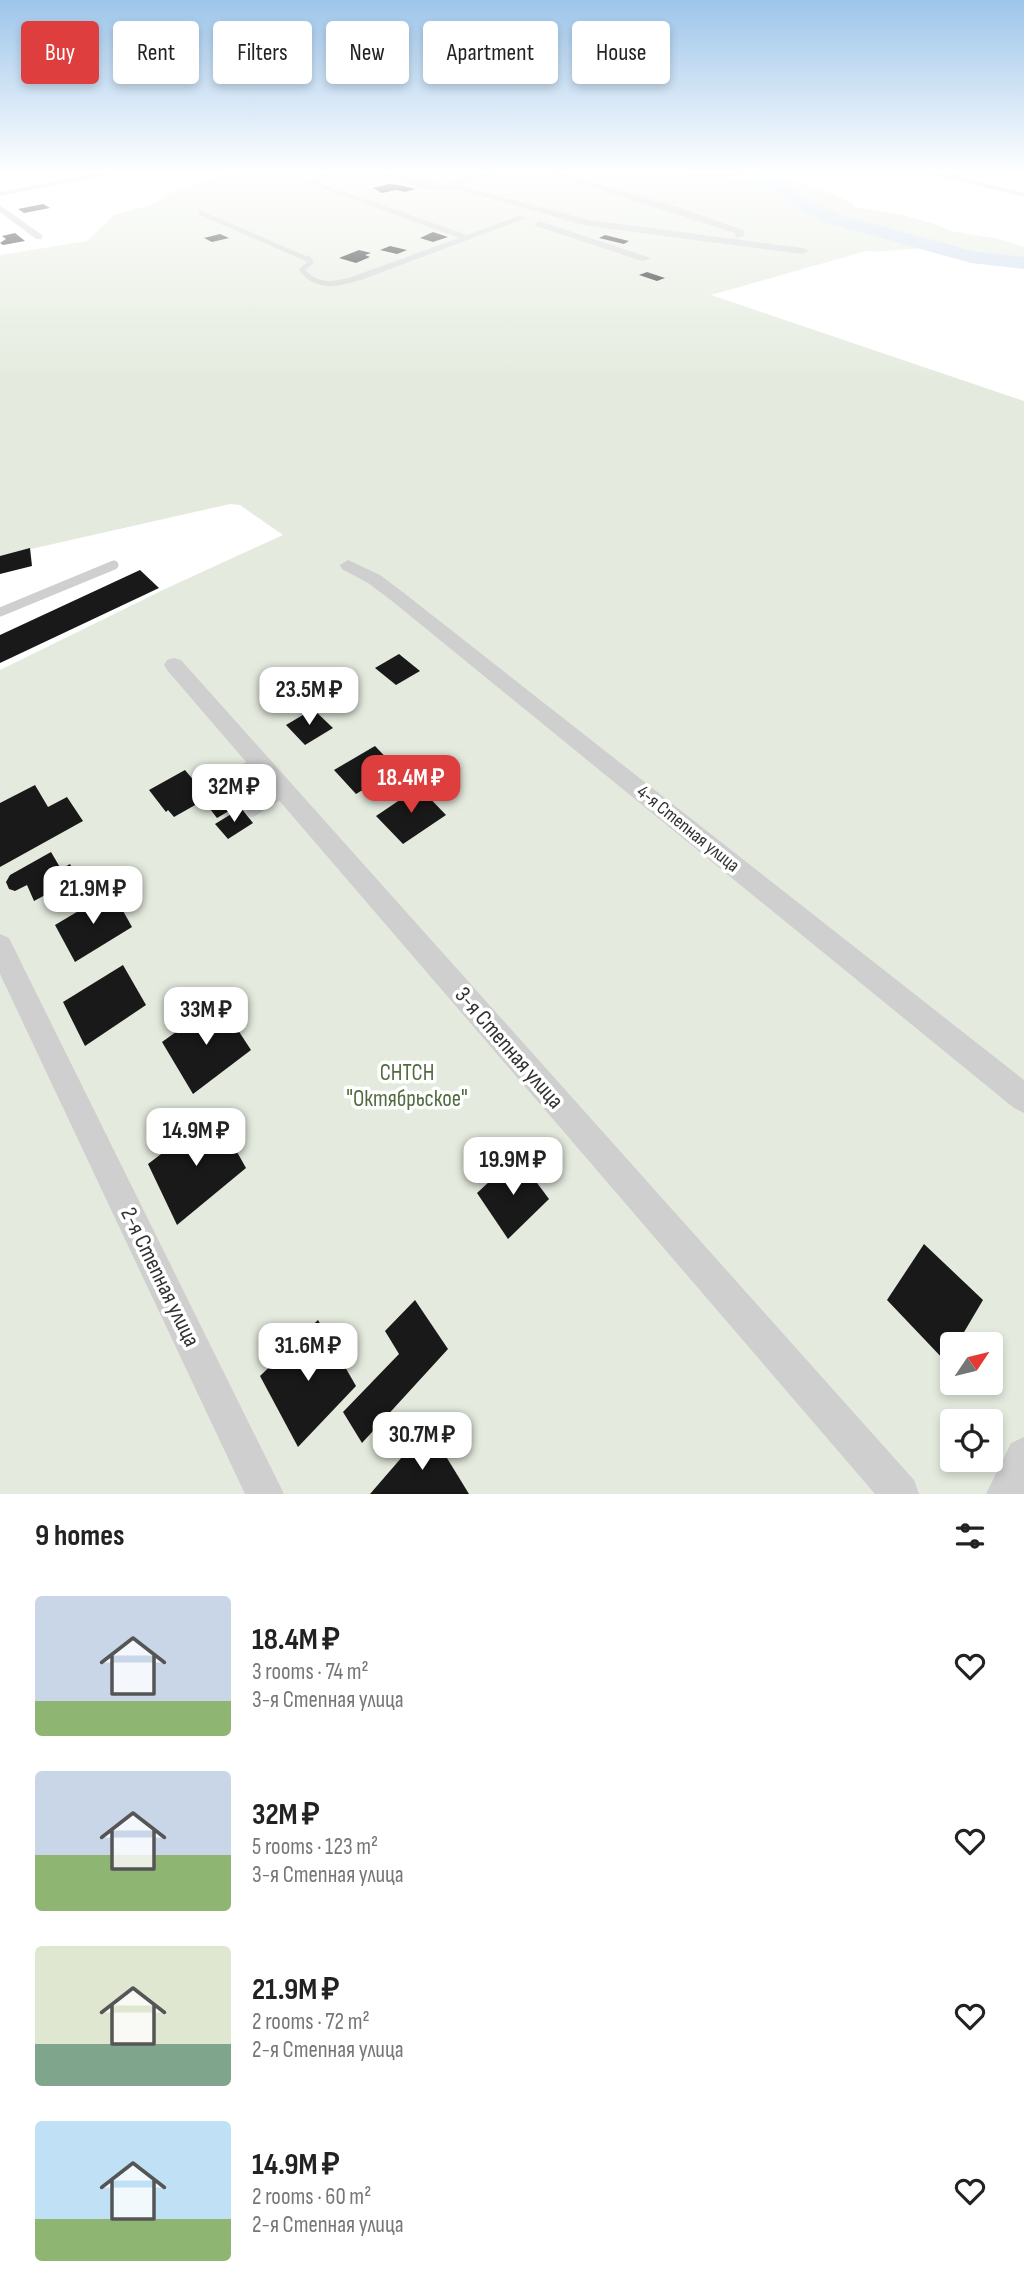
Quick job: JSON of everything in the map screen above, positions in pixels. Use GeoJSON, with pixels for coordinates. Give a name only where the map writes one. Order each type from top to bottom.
{"type":"FeatureCollection","features":[{"type":"Feature","properties":{"kind":"street"},"geometry":{"type":"LineString","coordinates":[[360,277],[454,243]]}},
{"type":"Feature","properties":{"kind":"street"},"geometry":{"type":"LineString","coordinates":[[594,243],[645,260]]}},
{"type":"Feature","properties":{"kind":"street"},"geometry":{"type":"LineString","coordinates":[[749,243],[803,251]]}},
{"type":"Feature","properties":{"kind":"street","name":"4-я Степная улица"},"geometry":{"type":"LineString","coordinates":[[348,565],[374,579],[398,597],[1024,1098]]}},
{"type":"Feature","properties":{"kind":"street","name":"3-я Степная улица"},"geometry":{"type":"LineString","coordinates":[[174,665],[246,767],[284,792],[900,1494]]}},
{"type":"Feature","properties":{"kind":"street","name":"2-я Степная улица"},"geometry":{"type":"LineString","coordinates":[[0,946],[265,1494]]}},
{"type":"Feature","properties":{"kind":"street"},"geometry":{"type":"LineString","coordinates":[[1005,1494],[1024,1456]]}},
{"type":"Feature","properties":{"kind":"lane"},"geometry":{"type":"LineString","coordinates":[[273,243],[307,257],[311,262],[302,270],[308,279],[324,285],[337,285],[360,277]]}},
{"type":"Feature","properties":{"kind":"lane"},"geometry":{"type":"LineString","coordinates":[[0,612],[114,565]]}},
{"type":"Feature","properties":{"kind":"lane"},"geometry":{"type":"LineString","coordinates":[[252,812],[284,792]]}},
{"type":"Feature","properties":{"kind":"green space","name":"СНТСН \"Октябрьское\""},"geometry":{"type":"Polygon","coordinates":[[[76,243],[1011,243],[1024,247],[1024,265],[947,251],[866,251],[711,295],[1024,401],[1024,1494],[0,1494],[0,670],[283,535],[240,505],[230,504],[0,556],[0,255],[76,243]]]}},
{"type":"Feature","properties":{"kind":"building"},"geometry":{"type":"Polygon","coordinates":[[[390,246],[407,250],[397,254],[380,250],[390,246]]]}},
{"type":"Feature","properties":{"kind":"building"},"geometry":{"type":"Polygon","coordinates":[[[359,250],[371,253],[365,255],[370,257],[356,263],[339,258],[359,250]]]}},
{"type":"Feature","properties":{"kind":"building"},"geometry":{"type":"Polygon","coordinates":[[[647,272],[665,278],[657,281],[639,275],[647,272]]]}},
{"type":"Feature","properties":{"kind":"building"},"geometry":{"type":"Polygon","coordinates":[[[30,548],[32,566],[0,574],[0,556],[30,548]]]}},
{"type":"Feature","properties":{"kind":"building"},"geometry":{"type":"Polygon","coordinates":[[[140,570],[159,588],[0,663],[0,635],[140,570]]]}},
{"type":"Feature","properties":{"kind":"building"},"geometry":{"type":"Polygon","coordinates":[[[399,654],[420,671],[396,685],[375,668],[399,654]]]}},
{"type":"Feature","properties":{"kind":"building"},"geometry":{"type":"Polygon","coordinates":[[[313,709],[333,728],[305,745],[286,725],[313,709]]]}},
{"type":"Feature","properties":{"kind":"building"},"geometry":{"type":"Polygon","coordinates":[[[375,746],[397,769],[356,794],[334,770],[375,746]]]}},
{"type":"Feature","properties":{"kind":"building"},"geometry":{"type":"Polygon","coordinates":[[[185,770],[201,789],[196,791],[204,800],[174,817],[168,810],[166,812],[149,790],[185,770]]]}},
{"type":"Feature","properties":{"kind":"building"},"geometry":{"type":"Polygon","coordinates":[[[250,779],[261,792],[217,818],[207,805],[250,779]]]}},
{"type":"Feature","properties":{"kind":"building"},"geometry":{"type":"Polygon","coordinates":[[[35,785],[48,807],[67,797],[83,821],[0,867],[0,803],[35,785]]]}},
{"type":"Feature","properties":{"kind":"building"},"geometry":{"type":"Polygon","coordinates":[[[419,787],[446,815],[403,844],[376,816],[419,787]]]}},
{"type":"Feature","properties":{"kind":"building"},"geometry":{"type":"Polygon","coordinates":[[[241,808],[253,823],[228,839],[215,824],[241,808]]]}},
{"type":"Feature","properties":{"kind":"building"},"geometry":{"type":"Polygon","coordinates":[[[51,852],[61,869],[70,864],[77,878],[34,901],[27,885],[15,891],[9,889],[6,882],[10,875],[51,852]]]}},
{"type":"Feature","properties":{"kind":"building"},"geometry":{"type":"Polygon","coordinates":[[[112,891],[132,927],[75,962],[55,925],[112,891]]]}},
{"type":"Feature","properties":{"kind":"building"},"geometry":{"type":"Polygon","coordinates":[[[123,965],[146,1005],[85,1046],[63,1002],[123,965]]]}},
{"type":"Feature","properties":{"kind":"building"},"geometry":{"type":"Polygon","coordinates":[[[219,1001],[251,1050],[193,1094],[162,1042],[219,1001]]]}},
{"type":"Feature","properties":{"kind":"building"},"geometry":{"type":"Polygon","coordinates":[[[215,1113],[246,1168],[177,1225],[148,1164],[215,1113]]]}},
{"type":"Feature","properties":{"kind":"building"},"geometry":{"type":"Polygon","coordinates":[[[517,1156],[549,1199],[508,1239],[477,1193],[517,1156]]]}},
{"type":"Feature","properties":{"kind":"building"},"geometry":{"type":"Polygon","coordinates":[[[924,1244],[983,1300],[964,1332],[940,1332],[940,1356],[887,1300],[924,1244]]]}},
{"type":"Feature","properties":{"kind":"building"},"geometry":{"type":"Polygon","coordinates":[[[415,1300],[448,1349],[362,1443],[343,1412],[399,1354],[385,1331],[415,1300]]]}},
{"type":"Feature","properties":{"kind":"building"},"geometry":{"type":"Polygon","coordinates":[[[318,1320],[356,1386],[298,1447],[260,1376],[318,1320]]]}},
{"type":"Feature","properties":{"kind":"building"},"geometry":{"type":"Polygon","coordinates":[[[428,1427],[469,1494],[370,1494],[428,1427]]]}},
{"type":"Feature","properties":{"kind":"waterway"},"geometry":{"type":"LineString","coordinates":[[920,243],[971,257],[1024,263]]}}]}
